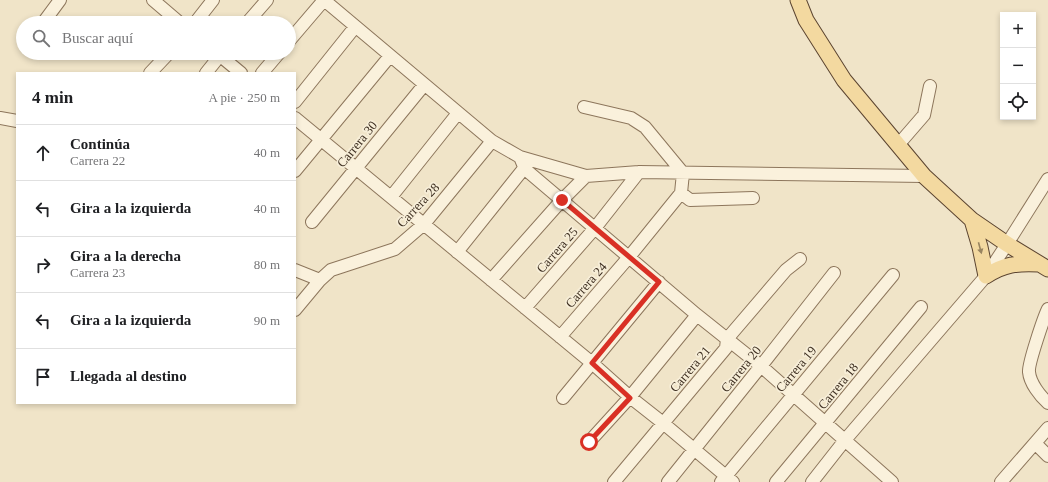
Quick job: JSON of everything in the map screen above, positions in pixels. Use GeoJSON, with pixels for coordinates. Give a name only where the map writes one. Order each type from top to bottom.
{"type":"FeatureCollection","features":[{"type":"Feature","properties":{"kind":"main road"},"geometry":{"type":"LineString","coordinates":[[798,0],[806,20],[844,80],[924,176],[972,220],[1043,266]]}},
{"type":"Feature","properties":{"kind":"main road"},"geometry":{"type":"LineString","coordinates":[[972,220],[980,247],[986,276],[997,268],[1010,264],[1043,266]]}},
{"type":"Feature","properties":{"kind":"street"},"geometry":{"type":"LineString","coordinates":[[48,16],[60,0]]}},
{"type":"Feature","properties":{"kind":"street"},"geometry":{"type":"LineString","coordinates":[[153,0],[172,16]]}},
{"type":"Feature","properties":{"kind":"street"},"geometry":{"type":"LineString","coordinates":[[200,16],[213,0]]}},
{"type":"Feature","properties":{"kind":"street"},"geometry":{"type":"LineString","coordinates":[[253,16],[266,0]]}},
{"type":"Feature","properties":{"kind":"street"},"geometry":{"type":"LineString","coordinates":[[296,34],[324,0],[492,141],[525,162],[562,200],[698,316],[761,366],[892,482]]}},
{"type":"Feature","properties":{"kind":"street"},"geometry":{"type":"LineString","coordinates":[[296,101],[355,27]]}},
{"type":"Feature","properties":{"kind":"street"},"geometry":{"type":"LineString","coordinates":[[296,170],[390,56]]}},
{"type":"Feature","properties":{"kind":"street"},"geometry":{"type":"LineString","coordinates":[[151,72],[162,60]]}},
{"type":"Feature","properties":{"kind":"street"},"geometry":{"type":"LineString","coordinates":[[207,72],[216,60]]}},
{"type":"Feature","properties":{"kind":"street"},"geometry":{"type":"LineString","coordinates":[[227,60],[240,72]]}},
{"type":"Feature","properties":{"kind":"street"},"geometry":{"type":"LineString","coordinates":[[263,72],[273,60]]}},
{"type":"Feature","properties":{"kind":"street","name":"Carrera 30"},"geometry":{"type":"LineString","coordinates":[[312,222],[424,85]]}},
{"type":"Feature","properties":{"kind":"street"},"geometry":{"type":"LineString","coordinates":[[898,145],[924,115],[930,86]]}},
{"type":"Feature","properties":{"kind":"street"},"geometry":{"type":"LineString","coordinates":[[584,107],[631,118],[645,127],[683,172],[681,193],[690,200],[753,198]]}},
{"type":"Feature","properties":{"kind":"street"},"geometry":{"type":"LineString","coordinates":[[392,198],[458,113]]}},
{"type":"Feature","properties":{"kind":"street"},"geometry":{"type":"LineString","coordinates":[[0,118],[16,121]]}},
{"type":"Feature","properties":{"kind":"street"},"geometry":{"type":"LineString","coordinates":[[296,119],[592,363],[630,398],[695,449],[727,480]]}},
{"type":"Feature","properties":{"kind":"street","name":"Carrera 28"},"geometry":{"type":"LineString","coordinates":[[296,309],[320,280],[331,270],[395,249],[424,224],[492,141]]}},
{"type":"Feature","properties":{"kind":"street"},"geometry":{"type":"LineString","coordinates":[[525,162],[586,176],[639,172],[683,172],[924,176]]}},
{"type":"Feature","properties":{"kind":"street"},"geometry":{"type":"LineString","coordinates":[[457,252],[525,162]]}},
{"type":"Feature","properties":{"kind":"street","name":"Carrera 25"},"geometry":{"type":"LineString","coordinates":[[525,308],[595,228],[639,172]]}},
{"type":"Feature","properties":{"kind":"street"},"geometry":{"type":"LineString","coordinates":[[491,280],[562,200],[586,176]]}},
{"type":"Feature","properties":{"kind":"street"},"geometry":{"type":"LineString","coordinates":[[812,482],[845,440],[986,276],[1048,179]]}},
{"type":"Feature","properties":{"kind":"street","name":"Carrera 24"},"geometry":{"type":"LineString","coordinates":[[560,337],[629,257],[681,193]]}},
{"type":"Feature","properties":{"kind":"street","name":"Carrera 21"},"geometry":{"type":"LineString","coordinates":[[614,482],[726,348],[727,339],[785,272],[800,259]]}},
{"type":"Feature","properties":{"kind":"street"},"geometry":{"type":"LineString","coordinates":[[296,270],[320,280]]}},
{"type":"Feature","properties":{"kind":"street","name":"Carrera 20"},"geometry":{"type":"LineString","coordinates":[[668,482],[834,273]]}},
{"type":"Feature","properties":{"kind":"street","name":"Carrera 19"},"geometry":{"type":"LineString","coordinates":[[727,480],[793,394],[893,275]]}},
{"type":"Feature","properties":{"kind":"street"},"geometry":{"type":"LineString","coordinates":[[563,398],[659,282]]}},
{"type":"Feature","properties":{"kind":"street","name":"Carrera 18"},"geometry":{"type":"LineString","coordinates":[[776,482],[920,307]]}},
{"type":"Feature","properties":{"kind":"street"},"geometry":{"type":"LineString","coordinates":[[1048,309],[1043,341],[1029,371],[1038,393],[1048,403]]}},
{"type":"Feature","properties":{"kind":"street"},"geometry":{"type":"LineString","coordinates":[[589,442],[630,398],[698,316]]}},
{"type":"Feature","properties":{"kind":"street"},"geometry":{"type":"LineString","coordinates":[[1001,482],[1048,428]]}},
{"type":"Feature","properties":{"kind":"street"},"geometry":{"type":"LineString","coordinates":[[1035,444],[1048,456]]}},
{"type":"Feature","properties":{"kind":"route"},"geometry":{"type":"LineString","coordinates":[[562,200],[659,282],[592,363],[630,398],[589,442]]}}]}
